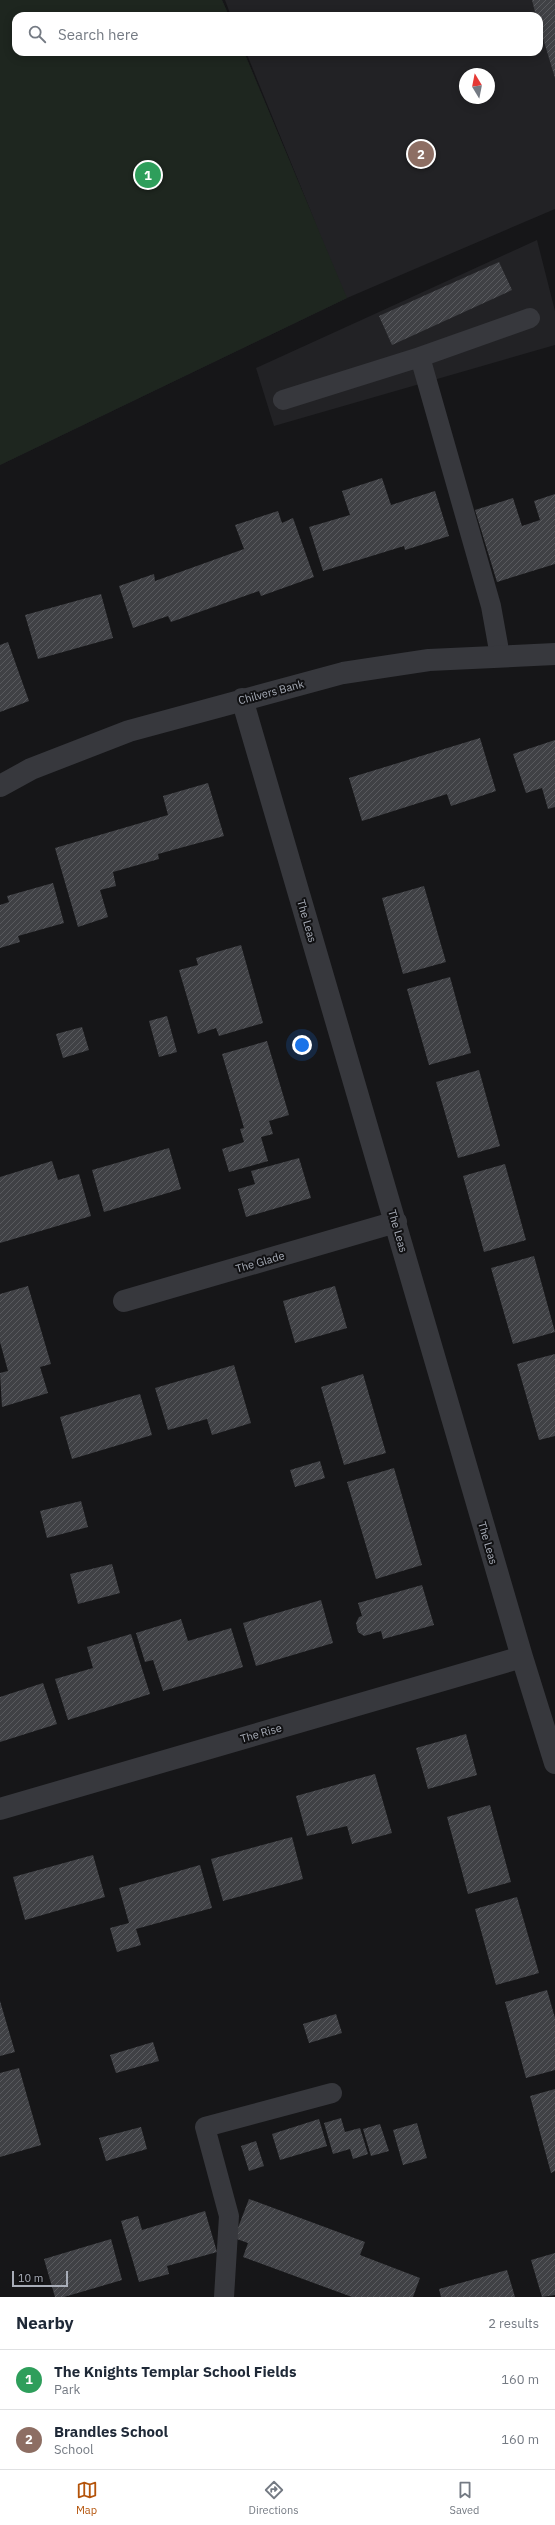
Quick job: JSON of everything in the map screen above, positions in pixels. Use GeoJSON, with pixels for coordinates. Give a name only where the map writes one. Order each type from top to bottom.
{"type":"FeatureCollection","features":[{"type":"Feature","properties":{"kind":"street","name":"Chilvers Bank"},"geometry":{"type":"LineString","coordinates":[[0,786],[31,769],[129,731],[242,699],[343,673],[429,660],[555,654]]}},
{"type":"Feature","properties":{"kind":"street","name":"The Leas"},"geometry":{"type":"LineString","coordinates":[[242,699],[522,1657],[555,1763]]}},
{"type":"Feature","properties":{"kind":"street","name":"The Glade"},"geometry":{"type":"LineString","coordinates":[[124,1301],[396,1222]]}},
{"type":"Feature","properties":{"kind":"street","name":"The Rise"},"geometry":{"type":"LineString","coordinates":[[0,1809],[522,1657]]}},
{"type":"Feature","properties":{"kind":"lane"},"geometry":{"type":"LineString","coordinates":[[283,400],[420,356],[530,318]]}},
{"type":"Feature","properties":{"kind":"lane"},"geometry":{"type":"LineString","coordinates":[[420,356],[491,606],[500,656]]}},
{"type":"Feature","properties":{"kind":"lane"},"geometry":{"type":"LineString","coordinates":[[224,2297],[229,2216],[205,2126],[332,2093]]}},
{"type":"Feature","properties":{"kind":"shaded area"},"geometry":{"type":"Polygon","coordinates":[[[0,0],[222,0],[227,12],[12,12],[12,56],[246,56],[318,229],[248,56],[543,56],[543,12],[230,12],[225,0],[555,0],[555,209],[347,298],[0,465],[0,0]]]}},
{"type":"Feature","properties":{"kind":"shaded area"},"geometry":{"type":"Polygon","coordinates":[[[0,0],[222,0],[227,12],[12,12],[12,56],[246,56],[347,298],[0,465],[0,0]]]}},
{"type":"Feature","properties":{"kind":"shaded area"},"geometry":{"type":"Polygon","coordinates":[[[537,240],[555,311],[555,345],[274,426],[256,368],[537,240]]]}},
{"type":"Feature","properties":{"kind":"building"},"geometry":{"type":"Polygon","coordinates":[[[532,0],[555,0],[555,78],[543,38],[543,12],[535,12],[532,0]]]}},
{"type":"Feature","properties":{"kind":"building"},"geometry":{"type":"Polygon","coordinates":[[[499,262],[512,290],[392,345],[379,316],[499,262]]]}},
{"type":"Feature","properties":{"kind":"building"},"geometry":{"type":"Polygon","coordinates":[[[382,478],[391,505],[435,491],[449,536],[405,550],[404,546],[323,571],[309,527],[350,515],[342,491],[382,478]]]}},
{"type":"Feature","properties":{"kind":"building"},"geometry":{"type":"Polygon","coordinates":[[[555,494],[555,564],[497,582],[475,510],[513,498],[522,526],[540,520],[534,501],[555,494]]]}},
{"type":"Feature","properties":{"kind":"building"},"geometry":{"type":"Polygon","coordinates":[[[278,511],[282,523],[293,518],[314,577],[261,596],[259,591],[171,622],[168,616],[133,628],[119,586],[154,574],[155,581],[244,549],[235,525],[278,511]]]}},
{"type":"Feature","properties":{"kind":"building"},"geometry":{"type":"Polygon","coordinates":[[[101,594],[113,638],[38,659],[25,615],[101,594]]]}},
{"type":"Feature","properties":{"kind":"building"},"geometry":{"type":"Polygon","coordinates":[[[8,642],[29,701],[0,712],[0,645],[8,642]]]}},
{"type":"Feature","properties":{"kind":"building"},"geometry":{"type":"Polygon","coordinates":[[[480,738],[496,791],[451,806],[447,794],[362,821],[349,778],[480,738]]]}},
{"type":"Feature","properties":{"kind":"building"},"geometry":{"type":"Polygon","coordinates":[[[555,740],[555,807],[548,809],[542,788],[526,793],[513,754],[555,740]]]}},
{"type":"Feature","properties":{"kind":"building"},"geometry":{"type":"Polygon","coordinates":[[[208,783],[224,836],[158,854],[159,859],[113,872],[116,886],[100,890],[108,917],[78,927],[55,848],[168,815],[163,796],[208,783]]]}},
{"type":"Feature","properties":{"kind":"building"},"geometry":{"type":"Polygon","coordinates":[[[53,883],[64,923],[18,936],[20,942],[0,948],[0,905],[9,902],[7,896],[53,883]]]}},
{"type":"Feature","properties":{"kind":"building"},"geometry":{"type":"Polygon","coordinates":[[[424,886],[446,962],[403,974],[382,898],[424,886]]]}},
{"type":"Feature","properties":{"kind":"building"},"geometry":{"type":"Polygon","coordinates":[[[241,945],[263,1023],[219,1036],[216,1028],[198,1034],[179,970],[198,965],[196,958],[241,945]]]}},
{"type":"Feature","properties":{"kind":"building"},"geometry":{"type":"Polygon","coordinates":[[[450,977],[471,1053],[429,1065],[407,989],[450,977]]]}},
{"type":"Feature","properties":{"kind":"building"},"geometry":{"type":"Polygon","coordinates":[[[167,1016],[177,1052],[159,1057],[149,1021],[167,1016]]]}},
{"type":"Feature","properties":{"kind":"building"},"geometry":{"type":"Polygon","coordinates":[[[82,1027],[89,1050],[63,1058],[56,1034],[82,1027]]]}},
{"type":"Feature","properties":{"kind":"building"},"geometry":{"type":"Polygon","coordinates":[[[267,1041],[289,1115],[269,1121],[273,1134],[261,1137],[268,1161],[229,1172],[222,1149],[244,1142],[240,1129],[244,1128],[222,1054],[267,1041]]]}},
{"type":"Feature","properties":{"kind":"building"},"geometry":{"type":"Polygon","coordinates":[[[479,1070],[500,1146],[458,1158],[436,1082],[479,1070]]]}},
{"type":"Feature","properties":{"kind":"building"},"geometry":{"type":"Polygon","coordinates":[[[169,1148],[181,1189],[104,1212],[92,1170],[169,1148]]]}},
{"type":"Feature","properties":{"kind":"building"},"geometry":{"type":"Polygon","coordinates":[[[299,1158],[311,1198],[246,1217],[238,1189],[255,1184],[251,1171],[299,1158]]]}},
{"type":"Feature","properties":{"kind":"building"},"geometry":{"type":"Polygon","coordinates":[[[52,1161],[58,1180],[79,1174],[91,1216],[0,1243],[0,1177],[52,1161]]]}},
{"type":"Feature","properties":{"kind":"building"},"geometry":{"type":"Polygon","coordinates":[[[505,1164],[526,1240],[484,1252],[463,1176],[505,1164]]]}},
{"type":"Feature","properties":{"kind":"building"},"geometry":{"type":"Polygon","coordinates":[[[534,1256],[555,1332],[513,1344],[491,1268],[534,1256]]]}},
{"type":"Feature","properties":{"kind":"building"},"geometry":{"type":"Polygon","coordinates":[[[28,1286],[51,1364],[40,1367],[48,1393],[2,1407],[0,1373],[8,1371],[0,1342],[0,1294],[28,1286]]]}},
{"type":"Feature","properties":{"kind":"building"},"geometry":{"type":"Polygon","coordinates":[[[335,1286],[347,1328],[295,1343],[283,1301],[335,1286]]]}},
{"type":"Feature","properties":{"kind":"building"},"geometry":{"type":"Polygon","coordinates":[[[555,1354],[555,1436],[539,1440],[517,1364],[555,1354]]]}},
{"type":"Feature","properties":{"kind":"building"},"geometry":{"type":"Polygon","coordinates":[[[234,1365],[251,1423],[212,1435],[207,1419],[168,1430],[155,1388],[234,1365]]]}},
{"type":"Feature","properties":{"kind":"building"},"geometry":{"type":"Polygon","coordinates":[[[363,1374],[386,1453],[344,1465],[321,1387],[363,1374]]]}},
{"type":"Feature","properties":{"kind":"building"},"geometry":{"type":"Polygon","coordinates":[[[140,1394],[152,1435],[72,1459],[60,1417],[140,1394]]]}},
{"type":"Feature","properties":{"kind":"building"},"geometry":{"type":"Polygon","coordinates":[[[320,1461],[325,1478],[295,1487],[290,1470],[320,1461]]]}},
{"type":"Feature","properties":{"kind":"building"},"geometry":{"type":"Polygon","coordinates":[[[394,1468],[422,1565],[376,1579],[347,1482],[394,1468]]]}},
{"type":"Feature","properties":{"kind":"building"},"geometry":{"type":"Polygon","coordinates":[[[81,1501],[88,1527],[47,1538],[40,1511],[81,1501]]]}},
{"type":"Feature","properties":{"kind":"building"},"geometry":{"type":"Polygon","coordinates":[[[112,1564],[120,1593],[78,1604],[70,1574],[112,1564]]]}},
{"type":"Feature","properties":{"kind":"building"},"geometry":{"type":"Polygon","coordinates":[[[422,1585],[434,1625],[383,1639],[381,1631],[364,1636],[358,1632],[356,1623],[359,1617],[362,1616],[358,1603],[422,1585]]]}},
{"type":"Feature","properties":{"kind":"building"},"geometry":{"type":"Polygon","coordinates":[[[321,1600],[333,1643],[256,1666],[243,1623],[321,1600]]]}},
{"type":"Feature","properties":{"kind":"building"},"geometry":{"type":"Polygon","coordinates":[[[181,1619],[188,1641],[231,1628],[243,1667],[163,1691],[153,1660],[145,1662],[136,1633],[181,1619]]]}},
{"type":"Feature","properties":{"kind":"building"},"geometry":{"type":"Polygon","coordinates":[[[131,1634],[150,1694],[68,1720],[55,1679],[93,1668],[87,1647],[131,1634]]]}},
{"type":"Feature","properties":{"kind":"building"},"geometry":{"type":"Polygon","coordinates":[[[43,1683],[57,1724],[0,1742],[0,1697],[43,1683]]]}},
{"type":"Feature","properties":{"kind":"building"},"geometry":{"type":"Polygon","coordinates":[[[466,1734],[477,1775],[428,1789],[416,1748],[466,1734]]]}},
{"type":"Feature","properties":{"kind":"building"},"geometry":{"type":"Polygon","coordinates":[[[375,1774],[392,1833],[352,1844],[347,1826],[307,1836],[296,1796],[375,1774]]]}},
{"type":"Feature","properties":{"kind":"building"},"geometry":{"type":"Polygon","coordinates":[[[490,1805],[511,1882],[468,1894],[447,1817],[490,1805]]]}},
{"type":"Feature","properties":{"kind":"building"},"geometry":{"type":"Polygon","coordinates":[[[292,1837],[303,1879],[223,1901],[211,1859],[292,1837]]]}},
{"type":"Feature","properties":{"kind":"building"},"geometry":{"type":"Polygon","coordinates":[[[93,1855],[105,1897],[25,1920],[13,1877],[93,1855]]]}},
{"type":"Feature","properties":{"kind":"building"},"geometry":{"type":"Polygon","coordinates":[[[200,1865],[212,1908],[136,1929],[141,1945],[117,1952],[110,1928],[129,1923],[119,1888],[200,1865]]]}},
{"type":"Feature","properties":{"kind":"building"},"geometry":{"type":"Polygon","coordinates":[[[517,1897],[539,1973],[496,1985],[475,1909],[517,1897]]]}},
{"type":"Feature","properties":{"kind":"building"},"geometry":{"type":"Polygon","coordinates":[[[547,1990],[555,2018],[555,2070],[526,2078],[505,2002],[547,1990]]]}},
{"type":"Feature","properties":{"kind":"building"},"geometry":{"type":"Polygon","coordinates":[[[0,2001],[15,2052],[0,2056],[0,2001]]]}},
{"type":"Feature","properties":{"kind":"building"},"geometry":{"type":"Polygon","coordinates":[[[336,2014],[342,2033],[309,2043],[303,2024],[336,2014]]]}},
{"type":"Feature","properties":{"kind":"building"},"geometry":{"type":"Polygon","coordinates":[[[153,2042],[159,2061],[116,2073],[110,2055],[153,2042]]]}},
{"type":"Feature","properties":{"kind":"building"},"geometry":{"type":"Polygon","coordinates":[[[19,2068],[41,2145],[0,2157],[0,2073],[19,2068]]]}},
{"type":"Feature","properties":{"kind":"building"},"geometry":{"type":"Polygon","coordinates":[[[555,2089],[555,2171],[551,2173],[530,2096],[555,2089]]]}},
{"type":"Feature","properties":{"kind":"building"},"geometry":{"type":"Polygon","coordinates":[[[341,2118],[345,2132],[360,2128],[368,2154],[353,2159],[350,2149],[333,2154],[324,2123],[341,2118]]]}},
{"type":"Feature","properties":{"kind":"building"},"geometry":{"type":"Polygon","coordinates":[[[319,2119],[327,2146],[280,2160],[272,2134],[319,2119]]]}},
{"type":"Feature","properties":{"kind":"building"},"geometry":{"type":"Polygon","coordinates":[[[417,2123],[427,2158],[403,2165],[393,2130],[417,2123]]]}},
{"type":"Feature","properties":{"kind":"building"},"geometry":{"type":"Polygon","coordinates":[[[380,2124],[389,2151],[371,2156],[363,2129],[380,2124]]]}},
{"type":"Feature","properties":{"kind":"building"},"geometry":{"type":"Polygon","coordinates":[[[141,2127],[147,2149],[106,2161],[99,2138],[141,2127]]]}},
{"type":"Feature","properties":{"kind":"building"},"geometry":{"type":"Polygon","coordinates":[[[256,2141],[264,2166],[249,2171],[241,2146],[256,2141]]]}},
{"type":"Feature","properties":{"kind":"building"},"geometry":{"type":"Polygon","coordinates":[[[249,2199],[365,2242],[360,2255],[420,2278],[413,2297],[352,2297],[243,2257],[248,2243],[234,2238],[249,2199]]]}},
{"type":"Feature","properties":{"kind":"building"},"geometry":{"type":"Polygon","coordinates":[[[205,2211],[217,2252],[167,2266],[169,2274],[139,2282],[121,2221],[138,2216],[142,2230],[205,2211]]]}},
{"type":"Feature","properties":{"kind":"building"},"geometry":{"type":"Polygon","coordinates":[[[111,2239],[122,2280],[64,2297],[55,2297],[44,2259],[111,2239]]]}},
{"type":"Feature","properties":{"kind":"building"},"geometry":{"type":"Polygon","coordinates":[[[555,2253],[555,2295],[542,2297],[531,2260],[555,2253]]]}},
{"type":"Feature","properties":{"kind":"building"},"geometry":{"type":"Polygon","coordinates":[[[507,2270],[515,2297],[441,2297],[439,2289],[507,2270]]]}},
{"type":"Feature","properties":{"kind":"place","name":"Brandles School"},"geometry":{"type":"Point","coordinates":[421,154]}},
{"type":"Feature","properties":{"kind":"place","name":"The Knights Templar School Fields"},"geometry":{"type":"Point","coordinates":[148,175]}}]}
